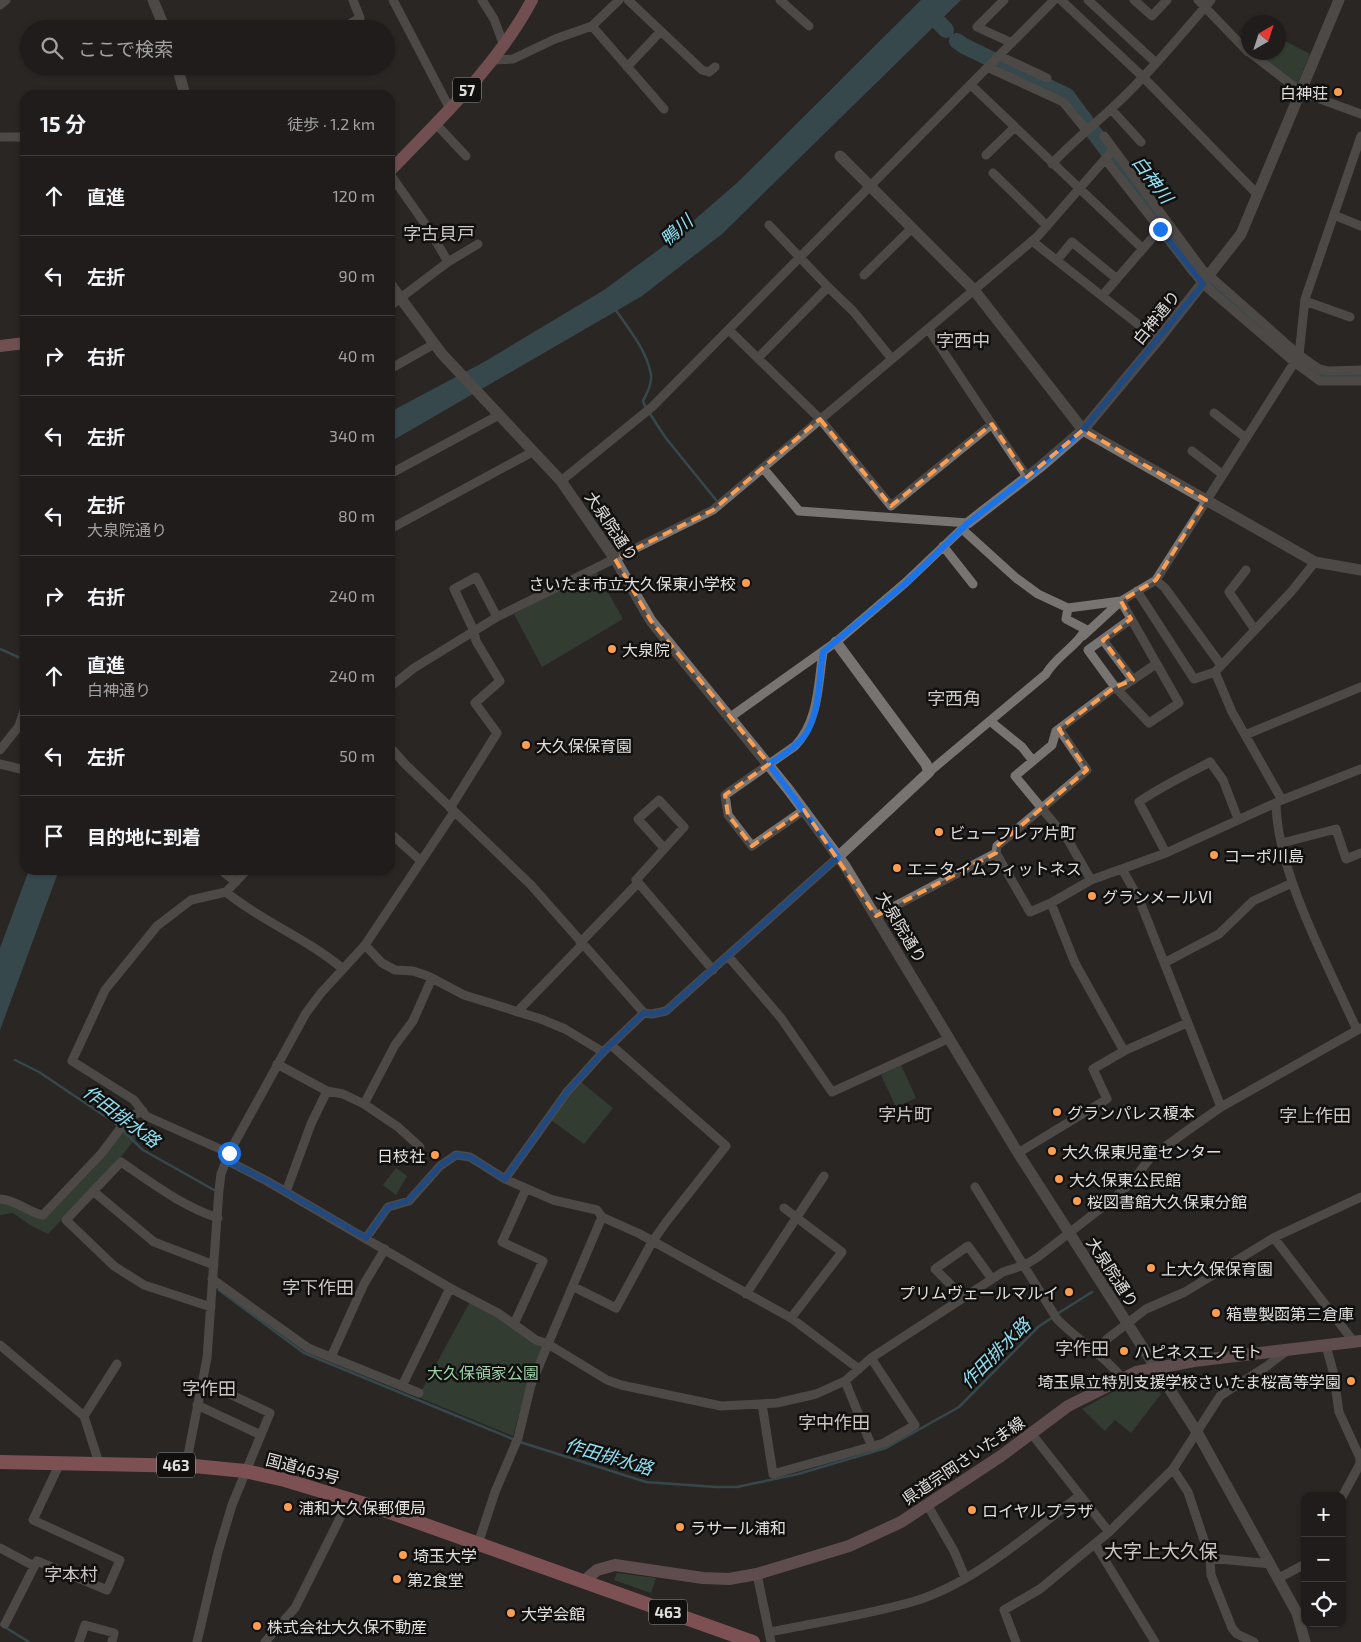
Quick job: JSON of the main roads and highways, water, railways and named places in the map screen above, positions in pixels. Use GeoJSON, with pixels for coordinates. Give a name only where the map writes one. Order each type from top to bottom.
{"type":"FeatureCollection","features":[{"type":"Feature","properties":{"kind":"highway","name":"国道463号"},"geometry":{"type":"LineString","coordinates":[[0,1462],[186,1465],[245,1471],[312,1487],[348,1498],[582,1582]]}},
{"type":"Feature","properties":{"kind":"highway","name":"463"},"geometry":{"type":"LineString","coordinates":[[582,1582],[753,1642]]}},
{"type":"Feature","properties":{"kind":"main road","name":"57"},"geometry":{"type":"LineString","coordinates":[[395,167],[494,60],[532,0]]}},
{"type":"Feature","properties":{"kind":"main road"},"geometry":{"type":"LineString","coordinates":[[0,346],[20,344]]}},
{"type":"Feature","properties":{"kind":"main road","name":"県道宗岡さいたま線"},"geometry":{"type":"LineString","coordinates":[[582,1582],[597,1570],[615,1565],[703,1578],[730,1579],[757,1574],[856,1543],[902,1522],[928,1506],[1068,1406],[1136,1372],[1194,1360],[1358,1342]]}},
{"type":"Feature","properties":{"kind":"water"},"geometry":{"type":"Polygon","coordinates":[[[921,0],[961,0],[722,234],[642,296],[395,439],[395,409],[484,362],[604,290],[669,242],[738,182],[921,0]]]}},
{"type":"Feature","properties":{"kind":"water"},"geometry":{"type":"Polygon","coordinates":[[[27,875],[57,875],[0,1030],[0,948],[27,875]]]}},
{"type":"Feature","properties":{"kind":"waterway","name":"白神川"},"geometry":{"type":"LineString","coordinates":[[928,11],[946,30]]}},
{"type":"Feature","properties":{"kind":"waterway","name":"白神川"},"geometry":{"type":"LineString","coordinates":[[957,41],[1067,96],[1195,269],[1283,347],[1311,369],[1325,376],[1361,375]]}},
{"type":"Feature","properties":{"kind":"waterway"},"geometry":{"type":"LineString","coordinates":[[615,309],[637,340],[649,366],[651,378],[643,401],[645,406],[665,437],[716,500]]}},
{"type":"Feature","properties":{"kind":"waterway"},"geometry":{"type":"LineString","coordinates":[[0,649],[18,657]]}},
{"type":"Feature","properties":{"kind":"waterway","name":"作田排水路"},"geometry":{"type":"LineString","coordinates":[[15,1060],[39,1072],[115,1123],[143,1150],[214,1190]]}},
{"type":"Feature","properties":{"kind":"waterway","name":"作田排水路"},"geometry":{"type":"LineString","coordinates":[[219,1290],[304,1353],[515,1440]]}},
{"type":"Feature","properties":{"kind":"waterway","name":"作田排水路"},"geometry":{"type":"LineString","coordinates":[[1057,1314],[1092,1292]]}},
{"type":"Feature","properties":{"kind":"waterway","name":"作田排水路"},"geometry":{"type":"LineString","coordinates":[[520,1442],[646,1482],[737,1487],[798,1474],[886,1448],[959,1407],[1038,1327],[1053,1317]]}},
{"type":"Feature","properties":{"kind":"waterway"},"geometry":{"type":"LineString","coordinates":[[0,1624],[29,1642]]}},
{"type":"Feature","properties":{"kind":"place","name":"白神荘"},"geometry":{"type":"Point","coordinates":[1338,92]}},
{"type":"Feature","properties":{"kind":"place","name":"さいたま市立大久保東小学校"},"geometry":{"type":"Point","coordinates":[746,583]}},
{"type":"Feature","properties":{"kind":"place","name":"大泉院"},"geometry":{"type":"Point","coordinates":[612,649]}},
{"type":"Feature","properties":{"kind":"place","name":"大久保保育園"},"geometry":{"type":"Point","coordinates":[526,745]}},
{"type":"Feature","properties":{"kind":"place","name":"ビューフレア片町"},"geometry":{"type":"Point","coordinates":[939,832]}},
{"type":"Feature","properties":{"kind":"place","name":"コーポ川島"},"geometry":{"type":"Point","coordinates":[1214,855]}},
{"type":"Feature","properties":{"kind":"place","name":"エニタイムフィットネス"},"geometry":{"type":"Point","coordinates":[897,868]}},
{"type":"Feature","properties":{"kind":"place","name":"グランメールⅥ"},"geometry":{"type":"Point","coordinates":[1092,896]}},
{"type":"Feature","properties":{"kind":"place","name":"グランパレス榎本"},"geometry":{"type":"Point","coordinates":[1057,1112]}},
{"type":"Feature","properties":{"kind":"place","name":"大久保東児童センター"},"geometry":{"type":"Point","coordinates":[1052,1151]}},
{"type":"Feature","properties":{"kind":"place","name":"日枝社"},"geometry":{"type":"Point","coordinates":[435,1155]}},
{"type":"Feature","properties":{"kind":"place","name":"大久保東公民館"},"geometry":{"type":"Point","coordinates":[1059,1179]}},
{"type":"Feature","properties":{"kind":"place","name":"桜図書館大久保東分館"},"geometry":{"type":"Point","coordinates":[1077,1201]}},
{"type":"Feature","properties":{"kind":"place","name":"上大久保保育園"},"geometry":{"type":"Point","coordinates":[1151,1268]}},
{"type":"Feature","properties":{"kind":"place","name":"プリムヴェールマルイ"},"geometry":{"type":"Point","coordinates":[1069,1292]}},
{"type":"Feature","properties":{"kind":"place","name":"箱豊製函第三倉庫"},"geometry":{"type":"Point","coordinates":[1216,1313]}},
{"type":"Feature","properties":{"kind":"place","name":"ハピネスエノモト"},"geometry":{"type":"Point","coordinates":[1124,1351]}},
{"type":"Feature","properties":{"kind":"place","name":"埼玉県立特別支援学校さいたま桜高等学園"},"geometry":{"type":"Point","coordinates":[1351,1381]}},
{"type":"Feature","properties":{"kind":"place","name":"浦和大久保郵便局"},"geometry":{"type":"Point","coordinates":[288,1507]}},
{"type":"Feature","properties":{"kind":"place","name":"ロイヤルプラザ"},"geometry":{"type":"Point","coordinates":[972,1510]}},
{"type":"Feature","properties":{"kind":"place","name":"ラサール浦和"},"geometry":{"type":"Point","coordinates":[680,1527]}},
{"type":"Feature","properties":{"kind":"place","name":"埼玉大学"},"geometry":{"type":"Point","coordinates":[403,1555]}},
{"type":"Feature","properties":{"kind":"place","name":"第2食堂"},"geometry":{"type":"Point","coordinates":[397,1579]}},
{"type":"Feature","properties":{"kind":"place","name":"大学会館"},"geometry":{"type":"Point","coordinates":[511,1613]}},
{"type":"Feature","properties":{"kind":"place","name":"株式会社大久保不動産"},"geometry":{"type":"Point","coordinates":[257,1626]}},
{"type":"Feature","properties":{"kind":"district","name":"字古貝戸"},"geometry":{"type":"Point","coordinates":[439,233]}},
{"type":"Feature","properties":{"kind":"district","name":"字西中"},"geometry":{"type":"Point","coordinates":[963,340]}},
{"type":"Feature","properties":{"kind":"district","name":"字西角"},"geometry":{"type":"Point","coordinates":[954,698]}},
{"type":"Feature","properties":{"kind":"district","name":"字片町"},"geometry":{"type":"Point","coordinates":[905,1114]}},
{"type":"Feature","properties":{"kind":"district","name":"字上作田"},"geometry":{"type":"Point","coordinates":[1315,1115]}},
{"type":"Feature","properties":{"kind":"district","name":"字下作田"},"geometry":{"type":"Point","coordinates":[318,1287]}},
{"type":"Feature","properties":{"kind":"district","name":"字作田"},"geometry":{"type":"Point","coordinates":[1082,1348]}},
{"type":"Feature","properties":{"kind":"district","name":"字作田"},"geometry":{"type":"Point","coordinates":[209,1388]}},
{"type":"Feature","properties":{"kind":"district","name":"字中作田"},"geometry":{"type":"Point","coordinates":[834,1422]}},
{"type":"Feature","properties":{"kind":"district","name":"大字上大久保"},"geometry":{"type":"Point","coordinates":[1161,1550]}},
{"type":"Feature","properties":{"kind":"district","name":"字本村"},"geometry":{"type":"Point","coordinates":[71,1574]}},
{"type":"Feature","properties":{"kind":"water label","name":"鴨川"},"geometry":{"type":"Point","coordinates":[676,230]}},
{"type":"Feature","properties":{"kind":"park label","name":"大久保領家公園"},"geometry":{"type":"Point","coordinates":[483,1372]}}]}
